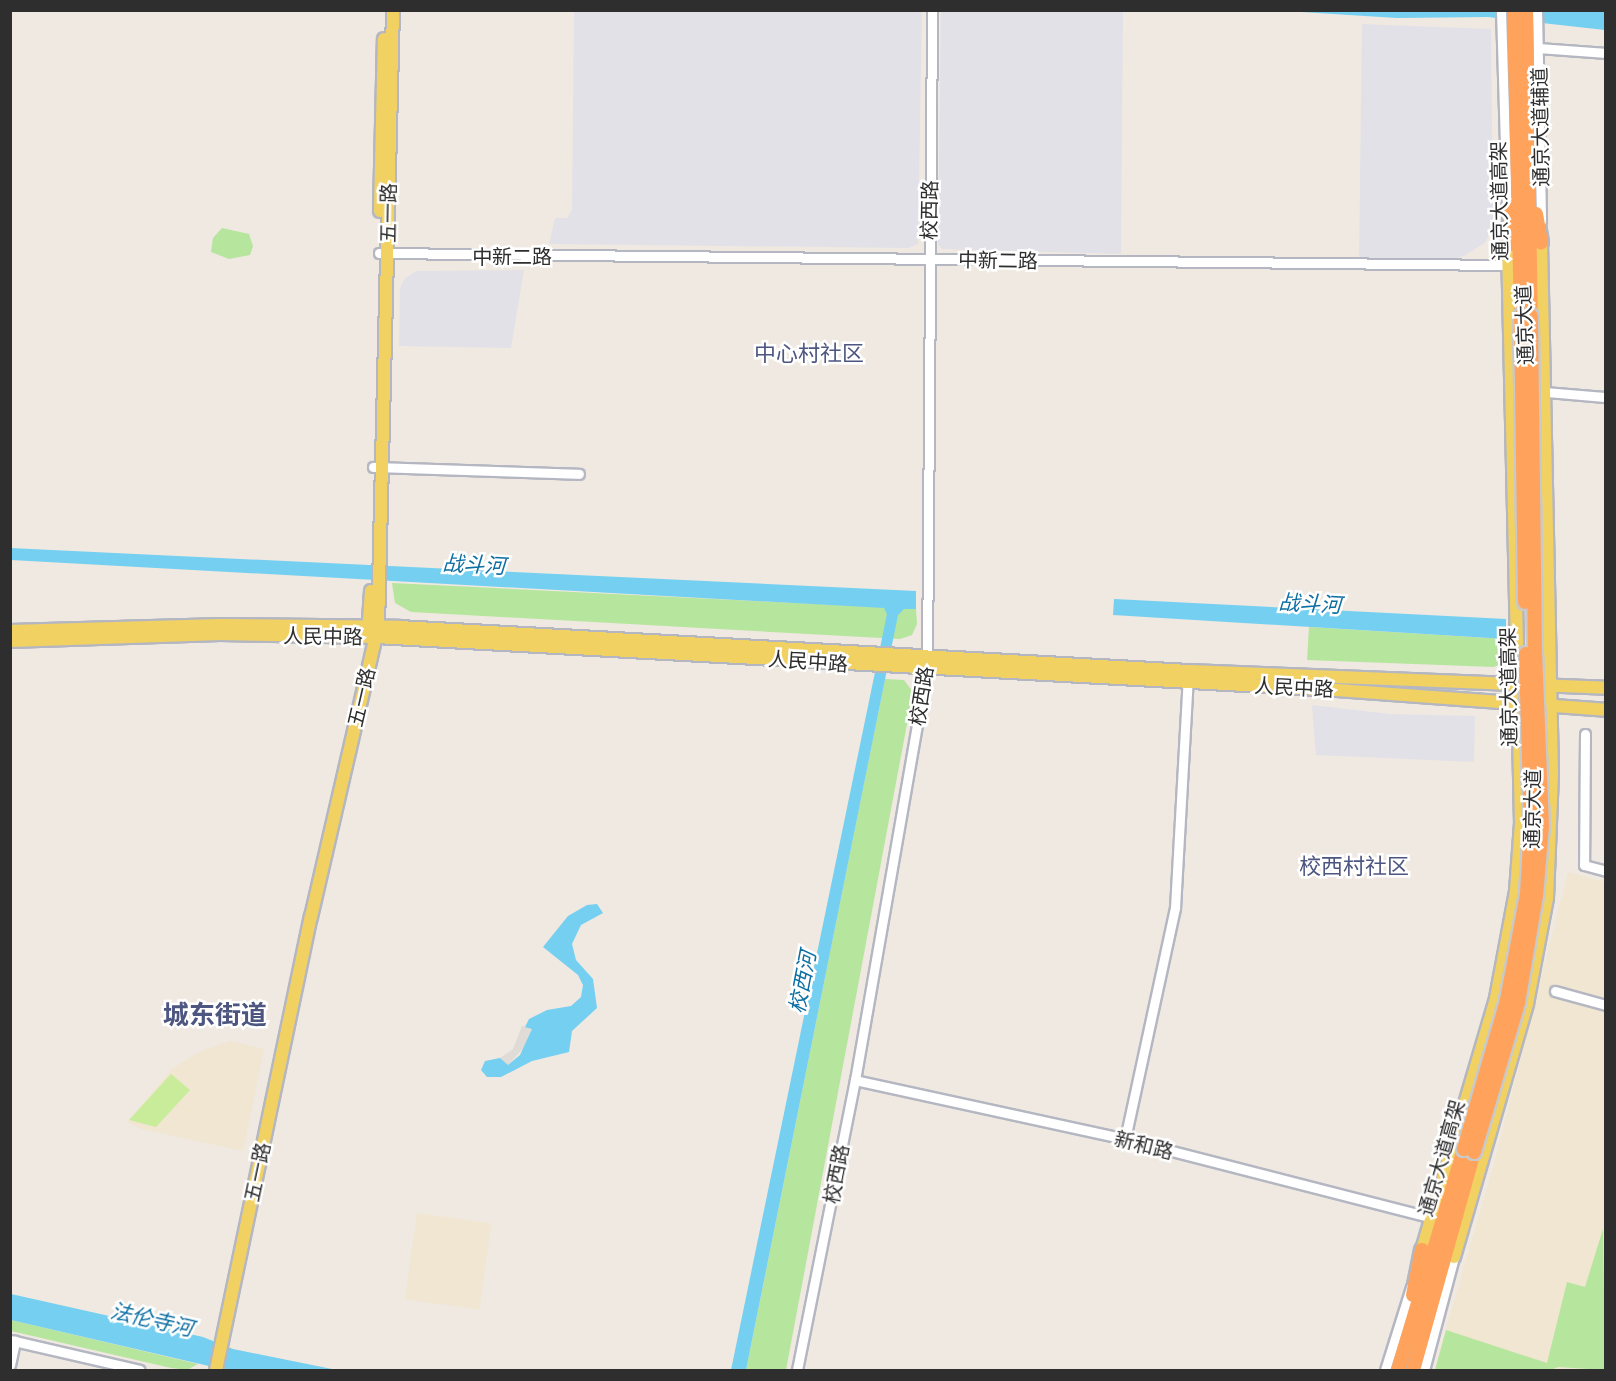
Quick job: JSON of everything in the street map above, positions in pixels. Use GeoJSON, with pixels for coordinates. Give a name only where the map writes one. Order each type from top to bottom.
{"type":"FeatureCollection","features":[{"type":"Feature","properties":{"kind":"highway","name":"通京大道高架"},"geometry":{"type":"LineString","coordinates":[[1520,20],[1516,120],[1526,316]]}},
{"type":"Feature","properties":{"kind":"highway","name":"通京大道高架"},"geometry":{"type":"LineString","coordinates":[[1421,1346],[1507,1000],[1518,948],[1529,860],[1526,316],[1528,128],[1520,20]]}},
{"type":"Feature","properties":{"kind":"highway"},"geometry":{"type":"LineString","coordinates":[[1508,245],[1516,120]]}},
{"type":"Feature","properties":{"kind":"highway"},"geometry":{"type":"LineString","coordinates":[[1528,128],[1541,243]]}},
{"type":"Feature","properties":{"kind":"highway","name":"通京大道高架"},"geometry":{"type":"LineString","coordinates":[[1406,1345],[1469,1150]]}},
{"type":"Feature","properties":{"kind":"highway"},"geometry":{"type":"LineString","coordinates":[[1398,1371],[1406,1345],[1422,1250]]}},
{"type":"Feature","properties":{"kind":"highway"},"geometry":{"type":"LineString","coordinates":[[1413,1371],[1454,1257]]}},
{"type":"Feature","properties":{"kind":"main road","name":"五一路"},"geometry":{"type":"LineString","coordinates":[[212,1370],[373,632],[383,253],[385,10]]}},
{"type":"Feature","properties":{"kind":"main road","name":"五一路"},"geometry":{"type":"LineString","coordinates":[[376,562],[373,467],[393,10]]}},
{"type":"Feature","properties":{"kind":"main road","name":"通京大道"},"geometry":{"type":"LineString","coordinates":[[1454,1257],[1527,1004],[1539,952],[1547,898],[1552,773],[1546,392],[1541,243]]}},
{"type":"Feature","properties":{"kind":"main road","name":"通京大道"},"geometry":{"type":"LineString","coordinates":[[1422,1250],[1508,946],[1519,857],[1520,773],[1508,245]]}},
{"type":"Feature","properties":{"kind":"main road","name":"人民中路"},"geometry":{"type":"LineString","coordinates":[[10,632],[209,625],[373,632],[1188,676],[1605,710]]}},
{"type":"Feature","properties":{"kind":"main road","name":"人民中路"},"geometry":{"type":"LineString","coordinates":[[10,641],[373,632]]}},
{"type":"Feature","properties":{"kind":"main road","name":"人民中路"},"geometry":{"type":"LineString","coordinates":[[1188,676],[1605,688]]}},
{"type":"Feature","properties":{"kind":"main road"},"geometry":{"type":"LineString","coordinates":[[1520,773],[1525,763],[1534,759],[1545,763],[1552,773]]}},
{"type":"Feature","properties":{"kind":"street","name":"校西路"},"geometry":{"type":"LineString","coordinates":[[797,1371],[855,1080],[928,662],[928,260],[932,10]]}},
{"type":"Feature","properties":{"kind":"street","name":"通京大道辅道"},"geometry":{"type":"LineString","coordinates":[[1501,10],[1520,20],[1539,48],[1541,243]]}},
{"type":"Feature","properties":{"kind":"street","name":"通京大道辅道"},"geometry":{"type":"LineString","coordinates":[[1520,20],[1537,10]]}},
{"type":"Feature","properties":{"kind":"street","name":"通京大道辅道"},"geometry":{"type":"LineString","coordinates":[[1508,245],[1520,20]]}},
{"type":"Feature","properties":{"kind":"street"},"geometry":{"type":"LineString","coordinates":[[1539,48],[1605,53]]}},
{"type":"Feature","properties":{"kind":"street","name":"中新二路"},"geometry":{"type":"LineString","coordinates":[[383,253],[1508,265]]}},
{"type":"Feature","properties":{"kind":"street"},"geometry":{"type":"LineString","coordinates":[[1546,392],[1605,397]]}},
{"type":"Feature","properties":{"kind":"street"},"geometry":{"type":"LineString","coordinates":[[373,467],[579,474]]}},
{"type":"Feature","properties":{"kind":"street"},"geometry":{"type":"LineString","coordinates":[[1125,1139],[1175,908],[1188,676]]}},
{"type":"Feature","properties":{"kind":"street"},"geometry":{"type":"LineString","coordinates":[[1585,734],[1584,865],[1605,871]]}},
{"type":"Feature","properties":{"kind":"street"},"geometry":{"type":"LineString","coordinates":[[1555,991],[1605,1005]]}},
{"type":"Feature","properties":{"kind":"street","name":"新和路"},"geometry":{"type":"LineString","coordinates":[[855,1080],[1125,1139],[1432,1218]]}},
{"type":"Feature","properties":{"kind":"street"},"geometry":{"type":"LineString","coordinates":[[1385,1371],[1422,1250]]}},
{"type":"Feature","properties":{"kind":"street"},"geometry":{"type":"LineString","coordinates":[[1424,1371],[1454,1257]]}},
{"type":"Feature","properties":{"kind":"street"},"geometry":{"type":"LineString","coordinates":[[10,1365],[13,1340],[140,1371]]}},
{"type":"Feature","properties":{"kind":"shaded area"},"geometry":{"type":"Polygon","coordinates":[[[574,11],[922,11],[918,244],[908,248],[549,244],[555,218],[567,218],[572,210],[574,11]]]}},
{"type":"Feature","properties":{"kind":"shaded area"},"geometry":{"type":"Polygon","coordinates":[[[941,11],[1123,11],[1121,254],[942,249],[938,244],[941,11]]]}},
{"type":"Feature","properties":{"kind":"shaded area"},"geometry":{"type":"Polygon","coordinates":[[[1362,24],[1491,29],[1493,220],[1486,242],[1464,256],[1439,262],[1359,262],[1362,24]]]}},
{"type":"Feature","properties":{"kind":"shaded area"},"geometry":{"type":"Polygon","coordinates":[[[524,270],[511,348],[399,346],[400,288],[404,279],[416,271],[524,270]]]}},
{"type":"Feature","properties":{"kind":"shaded area"},"geometry":{"type":"Polygon","coordinates":[[[1312,705],[1390,714],[1475,716],[1474,762],[1316,755],[1312,705]]]}},
{"type":"Feature","properties":{"kind":"shaded area"},"geometry":{"type":"Polygon","coordinates":[[[1568,872],[1605,882],[1605,1370],[1434,1370],[1494,1164],[1568,872]]]}},
{"type":"Feature","properties":{"kind":"shaded area"},"geometry":{"type":"Polygon","coordinates":[[[522,1026],[532,1028],[529,1042],[508,1065],[501,1063],[500,1058],[513,1049],[522,1026]]]}},
{"type":"Feature","properties":{"kind":"shaded area"},"geometry":{"type":"Polygon","coordinates":[[[230,1041],[264,1049],[243,1151],[141,1129],[127,1122],[172,1069],[199,1052],[230,1041]]]}},
{"type":"Feature","properties":{"kind":"shaded area"},"geometry":{"type":"Polygon","coordinates":[[[417,1213],[491,1223],[479,1310],[405,1299],[417,1213]]]}},
{"type":"Feature","properties":{"kind":"green space"},"geometry":{"type":"Polygon","coordinates":[[[222,228],[249,234],[253,246],[250,255],[229,259],[211,252],[213,238],[222,228]]]}},
{"type":"Feature","properties":{"kind":"green space"},"geometry":{"type":"Polygon","coordinates":[[[392,583],[916,609],[917,624],[912,635],[900,639],[411,612],[395,603],[392,583]]]}},
{"type":"Feature","properties":{"kind":"green space"},"geometry":{"type":"Polygon","coordinates":[[[1309,627],[1506,639],[1504,662],[1494,667],[1307,660],[1309,627]]]}},
{"type":"Feature","properties":{"kind":"green space"},"geometry":{"type":"Polygon","coordinates":[[[885,679],[904,680],[913,692],[786,1370],[746,1370],[885,679]]]}},
{"type":"Feature","properties":{"kind":"green space"},"geometry":{"type":"Polygon","coordinates":[[[171,1074],[190,1090],[156,1127],[129,1120],[171,1074]]]}},
{"type":"Feature","properties":{"kind":"green space"},"geometry":{"type":"Polygon","coordinates":[[[1603,1229],[1605,1370],[1558,1367],[1551,1370],[1435,1370],[1446,1330],[1547,1363],[1567,1282],[1585,1287],[1603,1229]]]}},
{"type":"Feature","properties":{"kind":"green space"},"geometry":{"type":"Polygon","coordinates":[[[11,1320],[198,1364],[187,1370],[171,1368],[11,1331],[11,1320]]]}},
{"type":"Feature","properties":{"kind":"water"},"geometry":{"type":"Polygon","coordinates":[[[1285,11],[1605,11],[1605,30],[1488,17],[1397,18],[1285,11]]]}},
{"type":"Feature","properties":{"kind":"water"},"geometry":{"type":"Polygon","coordinates":[[[10,548],[916,591],[916,609],[904,609],[898,615],[746,1370],[731,1370],[887,614],[884,608],[11,560],[10,548]]]}},
{"type":"Feature","properties":{"kind":"water"},"geometry":{"type":"Polygon","coordinates":[[[1114,599],[1506,619],[1506,639],[1113,615],[1114,599]]]}},
{"type":"Feature","properties":{"kind":"water"},"geometry":{"type":"Polygon","coordinates":[[[597,904],[603,913],[581,925],[572,944],[576,960],[593,979],[597,1008],[572,1031],[569,1052],[532,1061],[501,1077],[487,1077],[481,1070],[485,1061],[500,1058],[508,1065],[520,1055],[532,1029],[525,1027],[529,1019],[547,1010],[571,1006],[581,997],[583,985],[578,975],[543,947],[568,916],[587,905],[597,904]]]}},
{"type":"Feature","properties":{"kind":"water"},"geometry":{"type":"Polygon","coordinates":[[[11,1294],[203,1337],[233,1349],[337,1370],[226,1370],[11,1320],[11,1294]]]}},
{"type":"Feature","properties":{"kind":"district","name":"中心村社区"},"geometry":{"type":"Point","coordinates":[809,354]}},
{"type":"Feature","properties":{"kind":"district","name":"校西村社区"},"geometry":{"type":"Point","coordinates":[1354,867]}},
{"type":"Feature","properties":{"kind":"district","name":"城东街道"},"geometry":{"type":"Point","coordinates":[215,1016]}},
{"type":"Feature","properties":{"kind":"water label","name":"战斗河"},"geometry":{"type":"Point","coordinates":[474,564]}},
{"type":"Feature","properties":{"kind":"water label","name":"战斗河"},"geometry":{"type":"Point","coordinates":[1310,603]}},
{"type":"Feature","properties":{"kind":"water label","name":"校西河"},"geometry":{"type":"Point","coordinates":[802,982]}},
{"type":"Feature","properties":{"kind":"water label","name":"法伦寺河"},"geometry":{"type":"Point","coordinates":[152,1319]}}]}
